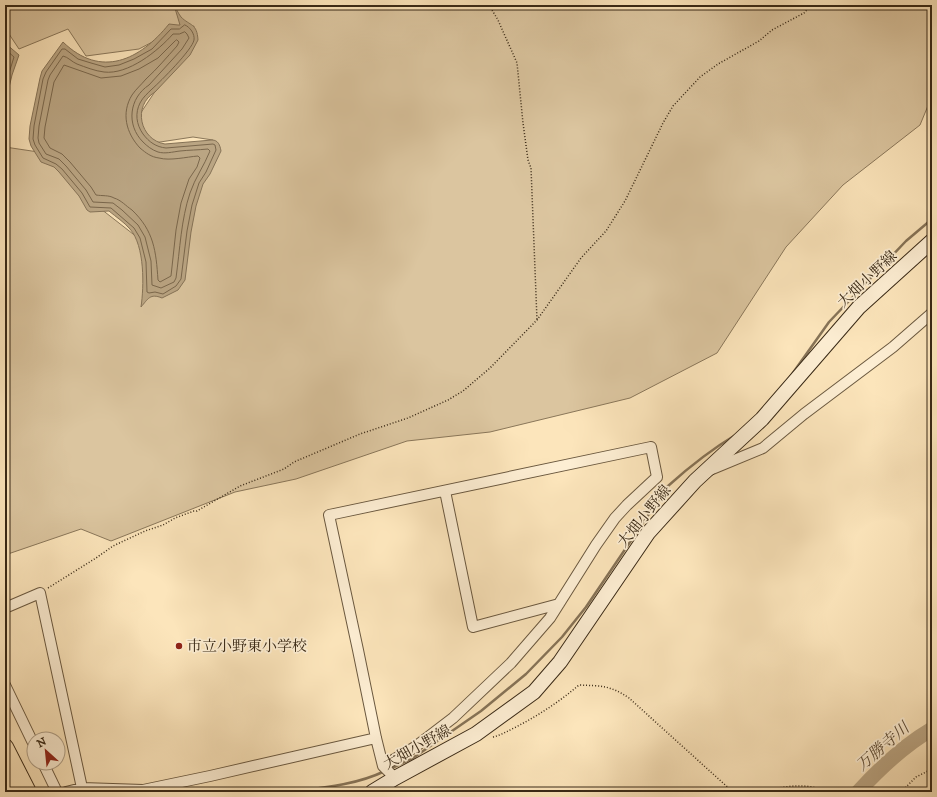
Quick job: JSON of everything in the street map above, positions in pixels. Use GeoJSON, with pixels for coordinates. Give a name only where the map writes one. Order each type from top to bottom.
{"type":"FeatureCollection","features":[{"type":"Feature","properties":{"kind":"highway"},"geometry":{"type":"LineString","coordinates":[[5,748],[28,792]]}},
{"type":"Feature","properties":{"kind":"highway"},"geometry":{"type":"LineString","coordinates":[[5,778],[12,792]]}},
{"type":"Feature","properties":{"kind":"main road","name":"大畑小野線"},"geometry":{"type":"LineString","coordinates":[[372,792],[476,734],[534,692],[560,662],[648,532],[695,481],[762,419],[859,307],[932,241]]}},
{"type":"Feature","properties":{"kind":"street"},"geometry":{"type":"LineString","coordinates":[[705,472],[763,448],[804,414],[893,347],[932,313]]}},
{"type":"Feature","properties":{"kind":"street"},"geometry":{"type":"LineString","coordinates":[[383,766],[415,747],[453,718],[536,637],[560,604],[596,545],[615,518],[657,477],[651,447],[329,515],[383,766],[395,778]]}},
{"type":"Feature","properties":{"kind":"street"},"geometry":{"type":"LineString","coordinates":[[445,491],[473,627],[560,604]]}},
{"type":"Feature","properties":{"kind":"street"},"geometry":{"type":"LineString","coordinates":[[5,608],[40,593],[82,788]]}},
{"type":"Feature","properties":{"kind":"street"},"geometry":{"type":"LineString","coordinates":[[5,686],[27,731]]}},
{"type":"Feature","properties":{"kind":"street"},"geometry":{"type":"LineString","coordinates":[[66,792],[82,788],[143,790],[376,738]]}},
{"type":"Feature","properties":{"kind":"street"},"geometry":{"type":"LineString","coordinates":[[47,771],[57,792]]}},
{"type":"Feature","properties":{"kind":"path"},"geometry":{"type":"LineString","coordinates":[[489,5],[498,20],[517,63],[523,123],[528,160],[531,168],[537,320]]}},
{"type":"Feature","properties":{"kind":"path"},"geometry":{"type":"LineString","coordinates":[[40,593],[113,546],[145,531],[164,525],[175,518],[197,511],[240,486],[284,469],[294,462],[360,434],[408,418],[448,400],[463,391],[490,368],[537,320],[580,258],[606,230],[625,201],[663,123],[673,106],[700,77],[718,64],[759,41],[772,30],[804,13],[811,5]]}},
{"type":"Feature","properties":{"kind":"path"},"geometry":{"type":"LineString","coordinates":[[476,734],[485,738],[498,736],[557,703],[579,685],[603,686],[616,690],[629,698],[733,792]]}},
{"type":"Feature","properties":{"kind":"path"},"geometry":{"type":"LineString","coordinates":[[901,792],[916,777],[932,769]]}},
{"type":"Feature","properties":{"kind":"path"},"geometry":{"type":"LineString","coordinates":[[763,792],[786,787],[808,786],[820,788],[828,792]]}},
{"type":"Feature","properties":{"kind":"shaded area"},"geometry":{"type":"Polygon","coordinates":[[[5,5],[932,5],[932,96],[920,125],[843,185],[786,247],[717,353],[630,398],[490,432],[407,441],[296,479],[235,492],[111,541],[81,529],[5,555],[5,147],[45,153],[101,209],[142,241],[195,189],[213,140],[193,137],[147,144],[138,117],[154,93],[192,47],[194,26],[179,28],[139,49],[86,56],[68,29],[19,49],[5,28],[5,5]]]}},
{"type":"Feature","properties":{"kind":"water"},"geometry":{"type":"Polygon","coordinates":[[[174,5],[181,17],[195,28],[198,40],[190,55],[143,105],[141,114],[142,122],[150,136],[156,141],[165,144],[214,140],[218,143],[221,151],[210,174],[203,184],[196,206],[185,280],[178,290],[162,298],[155,296],[152,297],[148,299],[141,307],[143,278],[141,256],[135,236],[128,226],[109,211],[90,212],[87,210],[79,196],[59,172],[54,167],[41,162],[31,146],[29,139],[30,126],[42,71],[63,42],[77,53],[92,60],[106,62],[119,60],[133,55],[146,47],[158,37],[169,24],[180,25],[174,5]]]}},
{"type":"Feature","properties":{"kind":"water"},"geometry":{"type":"Polygon","coordinates":[[[5,43],[19,55],[12,75],[5,104],[5,43]]]}},
{"type":"Feature","properties":{"kind":"waterway"},"geometry":{"type":"LineString","coordinates":[[790,377],[829,322],[906,241],[932,219]]}},
{"type":"Feature","properties":{"kind":"waterway"},"geometry":{"type":"LineString","coordinates":[[390,769],[413,758],[481,711],[526,674],[562,637],[586,607],[668,486],[701,458],[737,434]]}},
{"type":"Feature","properties":{"kind":"waterway","name":"万勝寺川"},"geometry":{"type":"LineString","coordinates":[[858,792],[892,758],[932,729]]}},
{"type":"Feature","properties":{"kind":"waterway"},"geometry":{"type":"LineString","coordinates":[[290,792],[351,783],[385,771]]}},
{"type":"Feature","properties":{"kind":"place","name":"市立小野東小学校"},"geometry":{"type":"Point","coordinates":[179,646]}}]}
